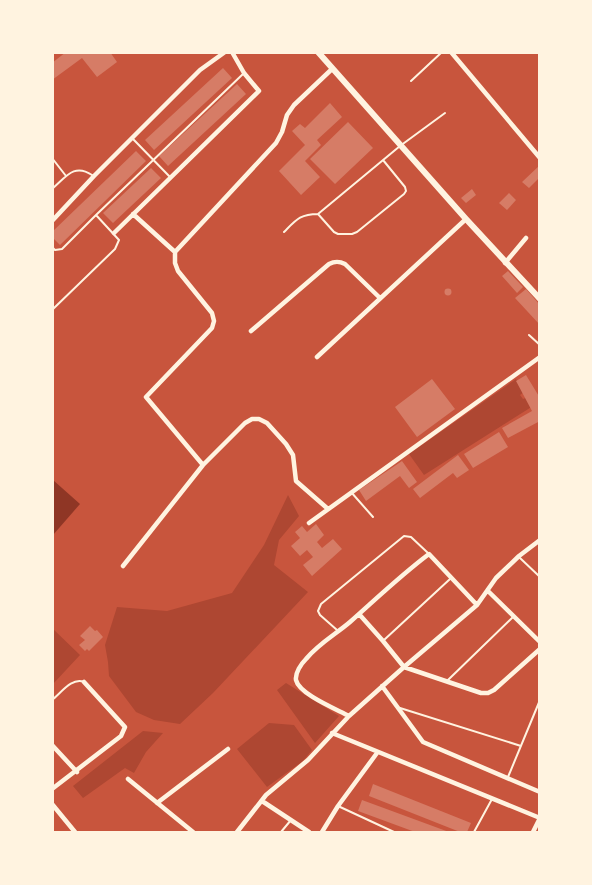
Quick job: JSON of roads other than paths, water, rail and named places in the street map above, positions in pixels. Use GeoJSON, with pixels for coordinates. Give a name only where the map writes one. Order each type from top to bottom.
{"type":"FeatureCollection","features":[{"type":"Feature","properties":{"kind":"main road"},"geometry":{"type":"LineString","coordinates":[[318,52],[505,263],[540,299]]}},
{"type":"Feature","properties":{"kind":"street"},"geometry":{"type":"LineString","coordinates":[[52,221],[94,176],[200,70],[225,52]]}},
{"type":"Feature","properties":{"kind":"street"},"geometry":{"type":"LineString","coordinates":[[114,233],[170,176],[259,91],[244,74],[232,52]]}},
{"type":"Feature","properties":{"kind":"street"},"geometry":{"type":"LineString","coordinates":[[451,52],[540,158]]}},
{"type":"Feature","properties":{"kind":"street"},"geometry":{"type":"LineString","coordinates":[[203,466],[146,397],[212,328],[214,321],[212,313],[178,271],[174,263],[175,252],[276,143],[282,132],[287,115],[294,105],[332,69]]}},
{"type":"Feature","properties":{"kind":"street"},"geometry":{"type":"LineString","coordinates":[[133,214],[175,252]]}},
{"type":"Feature","properties":{"kind":"street"},"geometry":{"type":"LineString","coordinates":[[317,357],[466,219]]}},
{"type":"Feature","properties":{"kind":"street"},"geometry":{"type":"LineString","coordinates":[[505,263],[526,238]]}},
{"type":"Feature","properties":{"kind":"street"},"geometry":{"type":"LineString","coordinates":[[251,331],[334,261],[340,261],[345,264],[380,298]]}},
{"type":"Feature","properties":{"kind":"street"},"geometry":{"type":"LineString","coordinates":[[309,523],[540,357]]}},
{"type":"Feature","properties":{"kind":"street"},"geometry":{"type":"LineString","coordinates":[[123,566],[203,466],[245,423],[252,419],[267,422],[286,444],[293,455],[296,481],[328,510]]}},
{"type":"Feature","properties":{"kind":"street"},"geometry":{"type":"LineString","coordinates":[[238,832],[266,795],[308,760],[349,716],[382,686],[477,605],[496,578],[519,556],[540,540]]}},
{"type":"Feature","properties":{"kind":"street"},"geometry":{"type":"LineString","coordinates":[[349,716],[304,692],[296,676],[306,659],[429,554],[477,605]]}},
{"type":"Feature","properties":{"kind":"street"},"geometry":{"type":"LineString","coordinates":[[488,591],[540,642]]}},
{"type":"Feature","properties":{"kind":"street"},"geometry":{"type":"LineString","coordinates":[[359,614],[404,667],[481,693],[488,693],[494,690],[540,649]]}},
{"type":"Feature","properties":{"kind":"street"},"geometry":{"type":"LineString","coordinates":[[52,789],[77,772],[121,736],[125,727],[84,682]]}},
{"type":"Feature","properties":{"kind":"street"},"geometry":{"type":"LineString","coordinates":[[382,686],[423,742],[540,792]]}},
{"type":"Feature","properties":{"kind":"street"},"geometry":{"type":"LineString","coordinates":[[332,733],[539,818],[534,832]]}},
{"type":"Feature","properties":{"kind":"street"},"geometry":{"type":"LineString","coordinates":[[52,745],[77,772]]}},
{"type":"Feature","properties":{"kind":"street"},"geometry":{"type":"LineString","coordinates":[[157,802],[228,750]]}},
{"type":"Feature","properties":{"kind":"street"},"geometry":{"type":"LineString","coordinates":[[322,832],[338,806],[377,753]]}},
{"type":"Feature","properties":{"kind":"street"},"geometry":{"type":"LineString","coordinates":[[128,779],[193,832]]}},
{"type":"Feature","properties":{"kind":"street"},"geometry":{"type":"LineString","coordinates":[[262,801],[309,832]]}},
{"type":"Feature","properties":{"kind":"street"},"geometry":{"type":"LineString","coordinates":[[52,804],[75,832]]}},
{"type":"Feature","properties":{"kind":"lane"},"geometry":{"type":"LineString","coordinates":[[411,81],[442,52]]}},
{"type":"Feature","properties":{"kind":"lane"},"geometry":{"type":"LineString","coordinates":[[52,247],[55,250],[62,249],[244,74]]}},
{"type":"Feature","properties":{"kind":"lane"},"geometry":{"type":"LineString","coordinates":[[284,232],[300,217],[307,214],[318,214],[400,146],[445,113]]}},
{"type":"Feature","properties":{"kind":"lane"},"geometry":{"type":"LineString","coordinates":[[132,138],[170,176]]}},
{"type":"Feature","properties":{"kind":"lane"},"geometry":{"type":"LineString","coordinates":[[52,158],[66,176]]}},
{"type":"Feature","properties":{"kind":"lane"},"geometry":{"type":"LineString","coordinates":[[318,214],[334,232],[338,234],[352,234],[404,194],[405,187],[383,160]]}},
{"type":"Feature","properties":{"kind":"lane"},"geometry":{"type":"LineString","coordinates":[[52,189],[66,176],[76,170],[84,170],[94,176]]}},
{"type":"Feature","properties":{"kind":"lane"},"geometry":{"type":"LineString","coordinates":[[52,310],[115,249],[120,240],[96,215]]}},
{"type":"Feature","properties":{"kind":"lane"},"geometry":{"type":"LineString","coordinates":[[529,335],[540,345]]}},
{"type":"Feature","properties":{"kind":"lane"},"geometry":{"type":"LineString","coordinates":[[351,492],[373,518]]}},
{"type":"Feature","properties":{"kind":"lane"},"geometry":{"type":"LineString","coordinates":[[339,632],[318,612],[321,604],[404,536],[411,537],[429,554]]}},
{"type":"Feature","properties":{"kind":"lane"},"geometry":{"type":"LineString","coordinates":[[519,556],[540,577]]}},
{"type":"Feature","properties":{"kind":"lane"},"geometry":{"type":"LineString","coordinates":[[383,641],[452,577]]}},
{"type":"Feature","properties":{"kind":"lane"},"geometry":{"type":"LineString","coordinates":[[446,682],[514,616]]}},
{"type":"Feature","properties":{"kind":"lane"},"geometry":{"type":"LineString","coordinates":[[52,700],[74,681],[84,682]]}},
{"type":"Feature","properties":{"kind":"lane"},"geometry":{"type":"LineString","coordinates":[[508,778],[540,700]]}},
{"type":"Feature","properties":{"kind":"lane"},"geometry":{"type":"LineString","coordinates":[[398,707],[521,746]]}},
{"type":"Feature","properties":{"kind":"lane"},"geometry":{"type":"LineString","coordinates":[[474,832],[492,799]]}},
{"type":"Feature","properties":{"kind":"lane"},"geometry":{"type":"LineString","coordinates":[[338,806],[394,832]]}},
{"type":"Feature","properties":{"kind":"lane"},"geometry":{"type":"LineString","coordinates":[[281,832],[291,820]]}}]}
